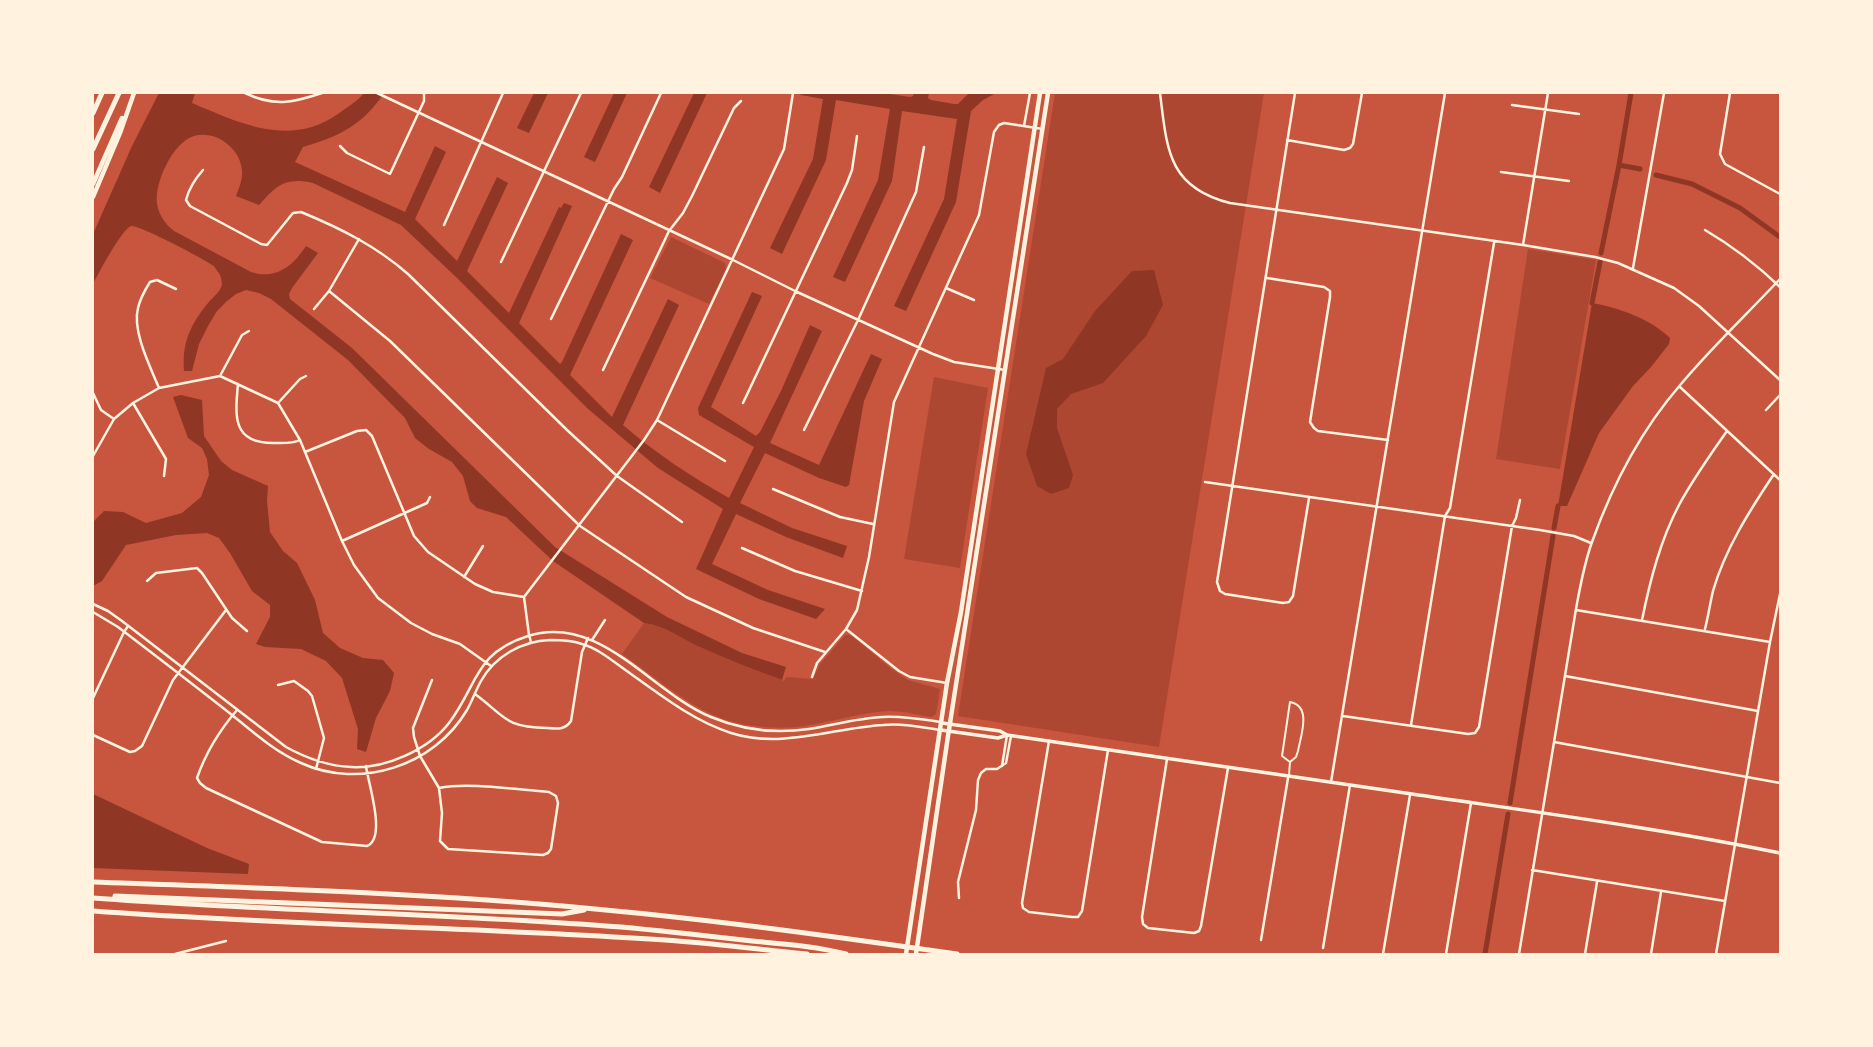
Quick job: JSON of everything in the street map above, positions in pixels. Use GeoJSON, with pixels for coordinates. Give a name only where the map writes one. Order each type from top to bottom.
{"type":"FeatureCollection","features":[{"type":"Feature","properties":{"kind":"highway"},"geometry":{"type":"LineString","coordinates":[[93,113],[102,93]]}},
{"type":"Feature","properties":{"kind":"highway"},"geometry":{"type":"LineString","coordinates":[[93,149],[119,93]]}},
{"type":"Feature","properties":{"kind":"highway"},"geometry":{"type":"LineString","coordinates":[[93,882],[443,897],[594,908],[788,930],[957,954]]}},
{"type":"Feature","properties":{"kind":"highway"},"geometry":{"type":"LineString","coordinates":[[93,896],[562,914],[594,908]]}},
{"type":"Feature","properties":{"kind":"highway"},"geometry":{"type":"LineString","coordinates":[[93,896],[243,907],[565,923],[827,949],[846,954]]}},
{"type":"Feature","properties":{"kind":"highway"},"geometry":{"type":"LineString","coordinates":[[93,911],[169,917],[668,940],[807,954]]}},
{"type":"Feature","properties":{"kind":"main road"},"geometry":{"type":"LineString","coordinates":[[93,184],[133,93]]}},
{"type":"Feature","properties":{"kind":"main road"},"geometry":{"type":"LineString","coordinates":[[93,197],[120,133],[133,93]]}},
{"type":"Feature","properties":{"kind":"main road"},"geometry":{"type":"LineString","coordinates":[[906,954],[1040,93]]}},
{"type":"Feature","properties":{"kind":"main road"},"geometry":{"type":"LineString","coordinates":[[916,954],[1048,93]]}},
{"type":"Feature","properties":{"kind":"street"},"geometry":{"type":"LineString","coordinates":[[245,93],[275,104],[322,93]]}},
{"type":"Feature","properties":{"kind":"street"},"geometry":{"type":"LineString","coordinates":[[377,93],[918,347],[954,362],[1005,370]]}},
{"type":"Feature","properties":{"kind":"street"},"geometry":{"type":"LineString","coordinates":[[340,146],[347,153],[390,174],[424,101],[424,93]]}},
{"type":"Feature","properties":{"kind":"street"},"geometry":{"type":"LineString","coordinates":[[444,225],[503,93]]}},
{"type":"Feature","properties":{"kind":"street"},"geometry":{"type":"LineString","coordinates":[[501,261],[581,93]]}},
{"type":"Feature","properties":{"kind":"street"},"geometry":{"type":"LineString","coordinates":[[551,319],[607,202],[622,177],[660,93]]}},
{"type":"Feature","properties":{"kind":"street"},"geometry":{"type":"LineString","coordinates":[[531,642],[524,597],[580,526],[657,420],[784,149],[793,93]]}},
{"type":"Feature","properties":{"kind":"street"},"geometry":{"type":"LineString","coordinates":[[1024,126],[1030,93]]}},
{"type":"Feature","properties":{"kind":"street"},"geometry":{"type":"LineString","coordinates":[[1160,93],[1166,142],[1172,161],[1191,185],[1217,200],[1523,245],[1595,257],[1633,268],[1674,288],[1699,306],[1780,380]]}},
{"type":"Feature","properties":{"kind":"street"},"geometry":{"type":"LineString","coordinates":[[1295,93],[1217,582],[1220,591],[1289,602],[1293,596],[1310,498]]}},
{"type":"Feature","properties":{"kind":"street"},"geometry":{"type":"LineString","coordinates":[[1287,140],[1344,150],[1350,148],[1362,93]]}},
{"type":"Feature","properties":{"kind":"street"},"geometry":{"type":"LineString","coordinates":[[1331,782],[1445,93]]}},
{"type":"Feature","properties":{"kind":"street"},"geometry":{"type":"LineString","coordinates":[[1523,245],[1548,93]]}},
{"type":"Feature","properties":{"kind":"street"},"geometry":{"type":"LineString","coordinates":[[1633,268],[1664,93]]}},
{"type":"Feature","properties":{"kind":"street"},"geometry":{"type":"LineString","coordinates":[[1730,93],[1720,154],[1722,159],[1725,164],[1780,194]]}},
{"type":"Feature","properties":{"kind":"street"},"geometry":{"type":"LineString","coordinates":[[603,370],[669,231],[688,204],[734,108],[741,102]]}},
{"type":"Feature","properties":{"kind":"street"},"geometry":{"type":"LineString","coordinates":[[1512,105],[1579,114]]}},
{"type":"Feature","properties":{"kind":"street"},"geometry":{"type":"LineString","coordinates":[[812,677],[817,663],[846,629],[858,610],[894,402],[979,215],[994,132],[999,125],[1004,124],[1043,129]]}},
{"type":"Feature","properties":{"kind":"street"},"geometry":{"type":"LineString","coordinates":[[743,403],[847,183],[852,170],[857,136]]}},
{"type":"Feature","properties":{"kind":"street"},"geometry":{"type":"LineString","coordinates":[[804,430],[916,192],[924,147]]}},
{"type":"Feature","properties":{"kind":"street"},"geometry":{"type":"LineString","coordinates":[[203,170],[196,177],[188,194],[186,200],[190,206],[261,244],[267,245],[271,242],[293,213],[301,212],[375,248],[408,274],[567,430],[617,475],[681,522]]}},
{"type":"Feature","properties":{"kind":"street"},"geometry":{"type":"LineString","coordinates":[[1501,172],[1569,181]]}},
{"type":"Feature","properties":{"kind":"street"},"geometry":{"type":"LineString","coordinates":[[1705,230],[1742,253],[1780,287]]}},
{"type":"Feature","properties":{"kind":"street"},"geometry":{"type":"LineString","coordinates":[[314,309],[329,291],[359,239]]}},
{"type":"Feature","properties":{"kind":"street"},"geometry":{"type":"LineString","coordinates":[[1411,725],[1494,242]]}},
{"type":"Feature","properties":{"kind":"street"},"geometry":{"type":"LineString","coordinates":[[1266,278],[1324,287],[1329,291],[1310,422],[1314,428],[1318,431],[1388,440]]}},
{"type":"Feature","properties":{"kind":"street"},"geometry":{"type":"LineString","coordinates":[[1519,954],[1576,610],[1591,543],[1630,457],[1658,413],[1728,332],[1780,279]]}},
{"type":"Feature","properties":{"kind":"street"},"geometry":{"type":"LineString","coordinates":[[159,388],[139,335],[137,309],[150,282],[157,280],[176,289]]}},
{"type":"Feature","properties":{"kind":"street"},"geometry":{"type":"LineString","coordinates":[[946,288],[974,300]]}},
{"type":"Feature","properties":{"kind":"street"},"geometry":{"type":"LineString","coordinates":[[329,291],[390,341],[580,526],[686,597],[753,628],[825,652]]}},
{"type":"Feature","properties":{"kind":"street"},"geometry":{"type":"LineString","coordinates":[[220,376],[242,335],[249,331]]}},
{"type":"Feature","properties":{"kind":"street"},"geometry":{"type":"LineString","coordinates":[[93,456],[114,419],[133,403],[159,388],[220,376],[278,403],[300,440],[354,565],[378,598],[411,623],[460,644],[491,666]]}},
{"type":"Feature","properties":{"kind":"street"},"geometry":{"type":"LineString","coordinates":[[278,403],[306,376]]}},
{"type":"Feature","properties":{"kind":"street"},"geometry":{"type":"LineString","coordinates":[[237,384],[237,426],[242,433],[268,443],[295,443],[300,440]]}},
{"type":"Feature","properties":{"kind":"street"},"geometry":{"type":"LineString","coordinates":[[1679,386],[1780,480]]}},
{"type":"Feature","properties":{"kind":"street"},"geometry":{"type":"LineString","coordinates":[[93,393],[102,410],[114,419]]}},
{"type":"Feature","properties":{"kind":"street"},"geometry":{"type":"LineString","coordinates":[[1766,410],[1780,395]]}},
{"type":"Feature","properties":{"kind":"street"},"geometry":{"type":"LineString","coordinates":[[133,403],[166,459],[164,476]]}},
{"type":"Feature","properties":{"kind":"street"},"geometry":{"type":"LineString","coordinates":[[657,420],[725,461]]}},
{"type":"Feature","properties":{"kind":"street"},"geometry":{"type":"LineString","coordinates":[[305,452],[356,431],[366,430],[372,436],[414,536],[428,552],[475,584],[493,592],[524,597]]}},
{"type":"Feature","properties":{"kind":"street"},"geometry":{"type":"LineString","coordinates":[[1642,620],[1662,544],[1678,508],[1727,430]]}},
{"type":"Feature","properties":{"kind":"street"},"geometry":{"type":"LineString","coordinates":[[1705,631],[1714,590],[1724,562],[1745,519],[1774,474]]}},
{"type":"Feature","properties":{"kind":"street"},"geometry":{"type":"LineString","coordinates":[[1205,482],[1513,526],[1574,536],[1591,543]]}},
{"type":"Feature","properties":{"kind":"street"},"geometry":{"type":"LineString","coordinates":[[774,489],[840,517],[873,524]]}},
{"type":"Feature","properties":{"kind":"street"},"geometry":{"type":"LineString","coordinates":[[342,541],[405,514],[427,503],[430,497]]}},
{"type":"Feature","properties":{"kind":"street"},"geometry":{"type":"LineString","coordinates":[[1343,716],[1475,733],[1479,727],[1513,526],[1520,500]]}},
{"type":"Feature","properties":{"kind":"street"},"geometry":{"type":"LineString","coordinates":[[464,577],[483,546]]}},
{"type":"Feature","properties":{"kind":"street"},"geometry":{"type":"LineString","coordinates":[[741,548],[795,571],[862,591]]}},
{"type":"Feature","properties":{"kind":"street"},"geometry":{"type":"LineString","coordinates":[[147,581],[156,573],[197,568],[232,618],[247,631]]}},
{"type":"Feature","properties":{"kind":"street"},"geometry":{"type":"LineString","coordinates":[[1716,954],[1780,594]]}},
{"type":"Feature","properties":{"kind":"street"},"geometry":{"type":"LineString","coordinates":[[93,604],[108,611],[286,747],[318,762],[351,768],[404,757],[432,740],[459,708],[485,661],[512,642],[529,635],[556,632],[590,639],[693,708],[708,716],[743,727],[765,731],[797,730],[882,717],[904,717],[1000,731],[1009,736]]}},
{"type":"Feature","properties":{"kind":"street"},"geometry":{"type":"LineString","coordinates":[[93,735],[130,752],[142,746],[173,680],[226,610]]}},
{"type":"Feature","properties":{"kind":"street"},"geometry":{"type":"LineString","coordinates":[[1576,610],[1770,642]]}},
{"type":"Feature","properties":{"kind":"street"},"geometry":{"type":"LineString","coordinates":[[93,612],[107,619],[282,753],[316,769],[337,773],[367,773],[394,768],[421,756],[453,728],[491,666],[516,648],[531,642],[554,640],[585,644],[690,715],[706,724],[738,735],[778,739],[803,738],[892,724],[998,738],[1009,736],[1542,813],[1780,853]]}},
{"type":"Feature","properties":{"kind":"street"},"geometry":{"type":"LineString","coordinates":[[475,694],[515,725],[561,729],[568,726],[585,644],[605,620]]}},
{"type":"Feature","properties":{"kind":"street"},"geometry":{"type":"LineString","coordinates":[[93,698],[128,626]]}},
{"type":"Feature","properties":{"kind":"street"},"geometry":{"type":"LineString","coordinates":[[846,629],[910,677],[947,684]]}},
{"type":"Feature","properties":{"kind":"street"},"geometry":{"type":"LineString","coordinates":[[1565,676],[1758,710]]}},
{"type":"Feature","properties":{"kind":"street"},"geometry":{"type":"LineString","coordinates":[[432,680],[413,728],[421,756],[439,788],[442,845],[449,849],[543,855],[551,849],[558,803],[556,796],[549,793],[456,786],[439,788]]}},
{"type":"Feature","properties":{"kind":"street"},"geometry":{"type":"LineString","coordinates":[[278,685],[294,681],[312,696],[324,738],[316,769]]}},
{"type":"Feature","properties":{"kind":"street"},"geometry":{"type":"LineString","coordinates":[[237,710],[215,737],[197,778],[200,783],[322,842],[367,846],[375,839],[377,827],[366,766]]}},
{"type":"Feature","properties":{"kind":"street"},"geometry":{"type":"LineString","coordinates":[[959,898],[958,882],[976,810],[978,780],[986,769],[1002,766],[1009,736]]}},
{"type":"Feature","properties":{"kind":"street"},"geometry":{"type":"LineString","coordinates":[[1049,741],[1022,903],[1023,908],[1029,912],[1078,916],[1082,911],[1108,750]]}},
{"type":"Feature","properties":{"kind":"street"},"geometry":{"type":"LineString","coordinates":[[1554,743],[1780,783]]}},
{"type":"Feature","properties":{"kind":"street"},"geometry":{"type":"LineString","coordinates":[[1167,759],[1142,917],[1143,924],[1148,928],[1194,933],[1202,926],[1228,768]]}},
{"type":"Feature","properties":{"kind":"street"},"geometry":{"type":"LineString","coordinates":[[1261,940],[1288,776]]}},
{"type":"Feature","properties":{"kind":"street"},"geometry":{"type":"LineString","coordinates":[[1323,948],[1350,785]]}},
{"type":"Feature","properties":{"kind":"street"},"geometry":{"type":"LineString","coordinates":[[1383,954],[1410,794]]}},
{"type":"Feature","properties":{"kind":"street"},"geometry":{"type":"LineString","coordinates":[[1446,954],[1471,803]]}},
{"type":"Feature","properties":{"kind":"street"},"geometry":{"type":"LineString","coordinates":[[1532,870],[1726,901]]}},
{"type":"Feature","properties":{"kind":"street"},"geometry":{"type":"LineString","coordinates":[[1585,954],[1597,881]]}},
{"type":"Feature","properties":{"kind":"street"},"geometry":{"type":"LineString","coordinates":[[1651,954],[1661,891]]}},
{"type":"Feature","properties":{"kind":"street"},"geometry":{"type":"LineString","coordinates":[[175,954],[226,940]]}},
{"type":"Feature","properties":{"kind":"lane"},"geometry":{"type":"LineString","coordinates":[[1288,776],[1290,762],[1298,751],[1304,714],[1301,707],[1290,702],[1282,756],[1290,762]]}},
{"type":"Feature","properties":{"kind":"shaded area"},"geometry":{"type":"Polygon","coordinates":[[[159,93],[195,93],[192,103],[246,124],[283,131],[320,124],[338,114],[364,93],[384,93],[358,122],[327,139],[303,147],[295,162],[405,212],[435,146],[446,152],[415,219],[457,261],[497,177],[508,183],[467,271],[509,313],[559,207],[564,203],[572,206],[519,323],[560,364],[621,234],[633,240],[570,375],[612,417],[668,299],[679,305],[623,425],[674,464],[729,498],[754,447],[699,415],[698,408],[752,292],[762,296],[711,407],[756,436],[781,391],[810,325],[822,331],[770,443],[819,465],[871,354],[882,359],[864,401],[849,485],[846,487],[819,478],[765,453],[740,503],[792,528],[847,546],[843,558],[786,537],[736,514],[712,564],[768,590],[825,609],[816,619],[759,599],[696,569],[723,509],[658,468],[587,408],[401,225],[313,183],[303,181],[282,184],[259,205],[236,196],[242,177],[237,155],[226,142],[210,136],[194,136],[186,140],[172,155],[162,175],[157,204],[163,219],[171,228],[251,272],[268,274],[283,270],[306,246],[318,253],[292,288],[290,299],[352,348],[555,547],[667,617],[742,653],[786,667],[782,680],[693,644],[666,629],[644,623],[553,561],[506,517],[477,508],[470,501],[463,476],[452,462],[415,438],[405,418],[348,360],[271,299],[246,290],[227,301],[217,311],[199,344],[192,371],[184,371],[184,350],[189,334],[199,315],[222,285],[214,266],[158,236],[131,226],[116,243],[93,284],[93,234],[159,93]]]}},
{"type":"Feature","properties":{"kind":"shaded area"},"geometry":{"type":"Polygon","coordinates":[[[534,93],[548,93],[529,133],[517,128],[534,93]]]}},
{"type":"Feature","properties":{"kind":"shaded area"},"geometry":{"type":"Polygon","coordinates":[[[614,93],[627,93],[595,162],[584,157],[614,93]]]}},
{"type":"Feature","properties":{"kind":"shaded area"},"geometry":{"type":"Polygon","coordinates":[[[694,93],[707,93],[660,193],[649,187],[694,93]]]}},
{"type":"Feature","properties":{"kind":"shaded area"},"geometry":{"type":"Polygon","coordinates":[[[799,93],[883,93],[910,97],[914,93],[929,93],[928,98],[931,100],[958,104],[969,93],[996,93],[971,111],[956,202],[906,311],[894,306],[944,199],[957,119],[902,111],[892,181],[845,282],[833,277],[878,180],[890,109],[836,100],[826,160],[782,254],[770,248],[813,159],[823,99],[799,93]]]}},
{"type":"Feature","properties":{"kind":"shaded area"},"geometry":{"type":"Polygon","coordinates":[[[1055,93],[1264,93],[1159,747],[958,716],[1055,93]]]}},
{"type":"Feature","properties":{"kind":"shaded area"},"geometry":{"type":"Polygon","coordinates":[[[671,237],[725,263],[726,269],[709,304],[650,278],[671,237]]]}},
{"type":"Feature","properties":{"kind":"shaded area"},"geometry":{"type":"Polygon","coordinates":[[[1528,249],[1596,260],[1560,469],[1496,459],[1528,249]]]}},
{"type":"Feature","properties":{"kind":"shaded area"},"geometry":{"type":"Polygon","coordinates":[[[1154,270],[1163,305],[1146,336],[1103,383],[1071,394],[1057,409],[1057,428],[1073,475],[1069,488],[1051,494],[1037,486],[1026,454],[1046,368],[1063,359],[1095,311],[1132,271],[1154,270]]]}},
{"type":"Feature","properties":{"kind":"shaded area"},"geometry":{"type":"Polygon","coordinates":[[[1592,303],[1643,319],[1670,338],[1669,344],[1633,386],[1599,433],[1567,506],[1558,506],[1592,303]]]}},
{"type":"Feature","properties":{"kind":"shaded area"},"geometry":{"type":"Polygon","coordinates":[[[934,377],[988,388],[960,568],[904,559],[934,377]]]}},
{"type":"Feature","properties":{"kind":"shaded area"},"geometry":{"type":"Polygon","coordinates":[[[181,395],[202,400],[204,436],[221,461],[232,470],[268,486],[270,532],[283,551],[297,563],[315,600],[323,633],[340,648],[363,658],[383,660],[394,673],[390,691],[376,718],[366,752],[357,749],[358,729],[342,678],[326,661],[301,649],[256,644],[270,617],[270,605],[252,591],[219,538],[207,533],[176,535],[126,545],[102,581],[93,586],[93,522],[104,511],[123,512],[146,523],[182,513],[201,497],[209,475],[207,459],[202,448],[188,438],[173,397],[181,395]]]}},
{"type":"Feature","properties":{"kind":"shaded area"},"geometry":{"type":"Polygon","coordinates":[[[644,623],[665,629],[784,681],[786,677],[813,679],[820,664],[845,635],[851,635],[908,680],[940,689],[936,714],[932,717],[889,711],[781,728],[745,725],[722,718],[688,701],[622,654],[644,623]]]}},
{"type":"Feature","properties":{"kind":"shaded area"},"geometry":{"type":"Polygon","coordinates":[[[93,794],[207,848],[249,864],[248,874],[93,868],[93,794]]]}},
{"type":"Feature","properties":{"kind":"waterway"},"geometry":{"type":"LineString","coordinates":[[1601,253],[1631,93]]}},
{"type":"Feature","properties":{"kind":"waterway"},"geometry":{"type":"LineString","coordinates":[[1619,165],[1640,169]]}},
{"type":"Feature","properties":{"kind":"waterway"},"geometry":{"type":"LineString","coordinates":[[1656,175],[1692,184],[1740,208],[1780,237]]}},
{"type":"Feature","properties":{"kind":"waterway"},"geometry":{"type":"LineString","coordinates":[[1592,303],[1600,262]]}},
{"type":"Feature","properties":{"kind":"waterway"},"geometry":{"type":"LineString","coordinates":[[1554,528],[1558,506]]}},
{"type":"Feature","properties":{"kind":"waterway"},"geometry":{"type":"LineString","coordinates":[[1510,803],[1553,536]]}},
{"type":"Feature","properties":{"kind":"waterway"},"geometry":{"type":"LineString","coordinates":[[1485,954],[1508,814]]}}]}
